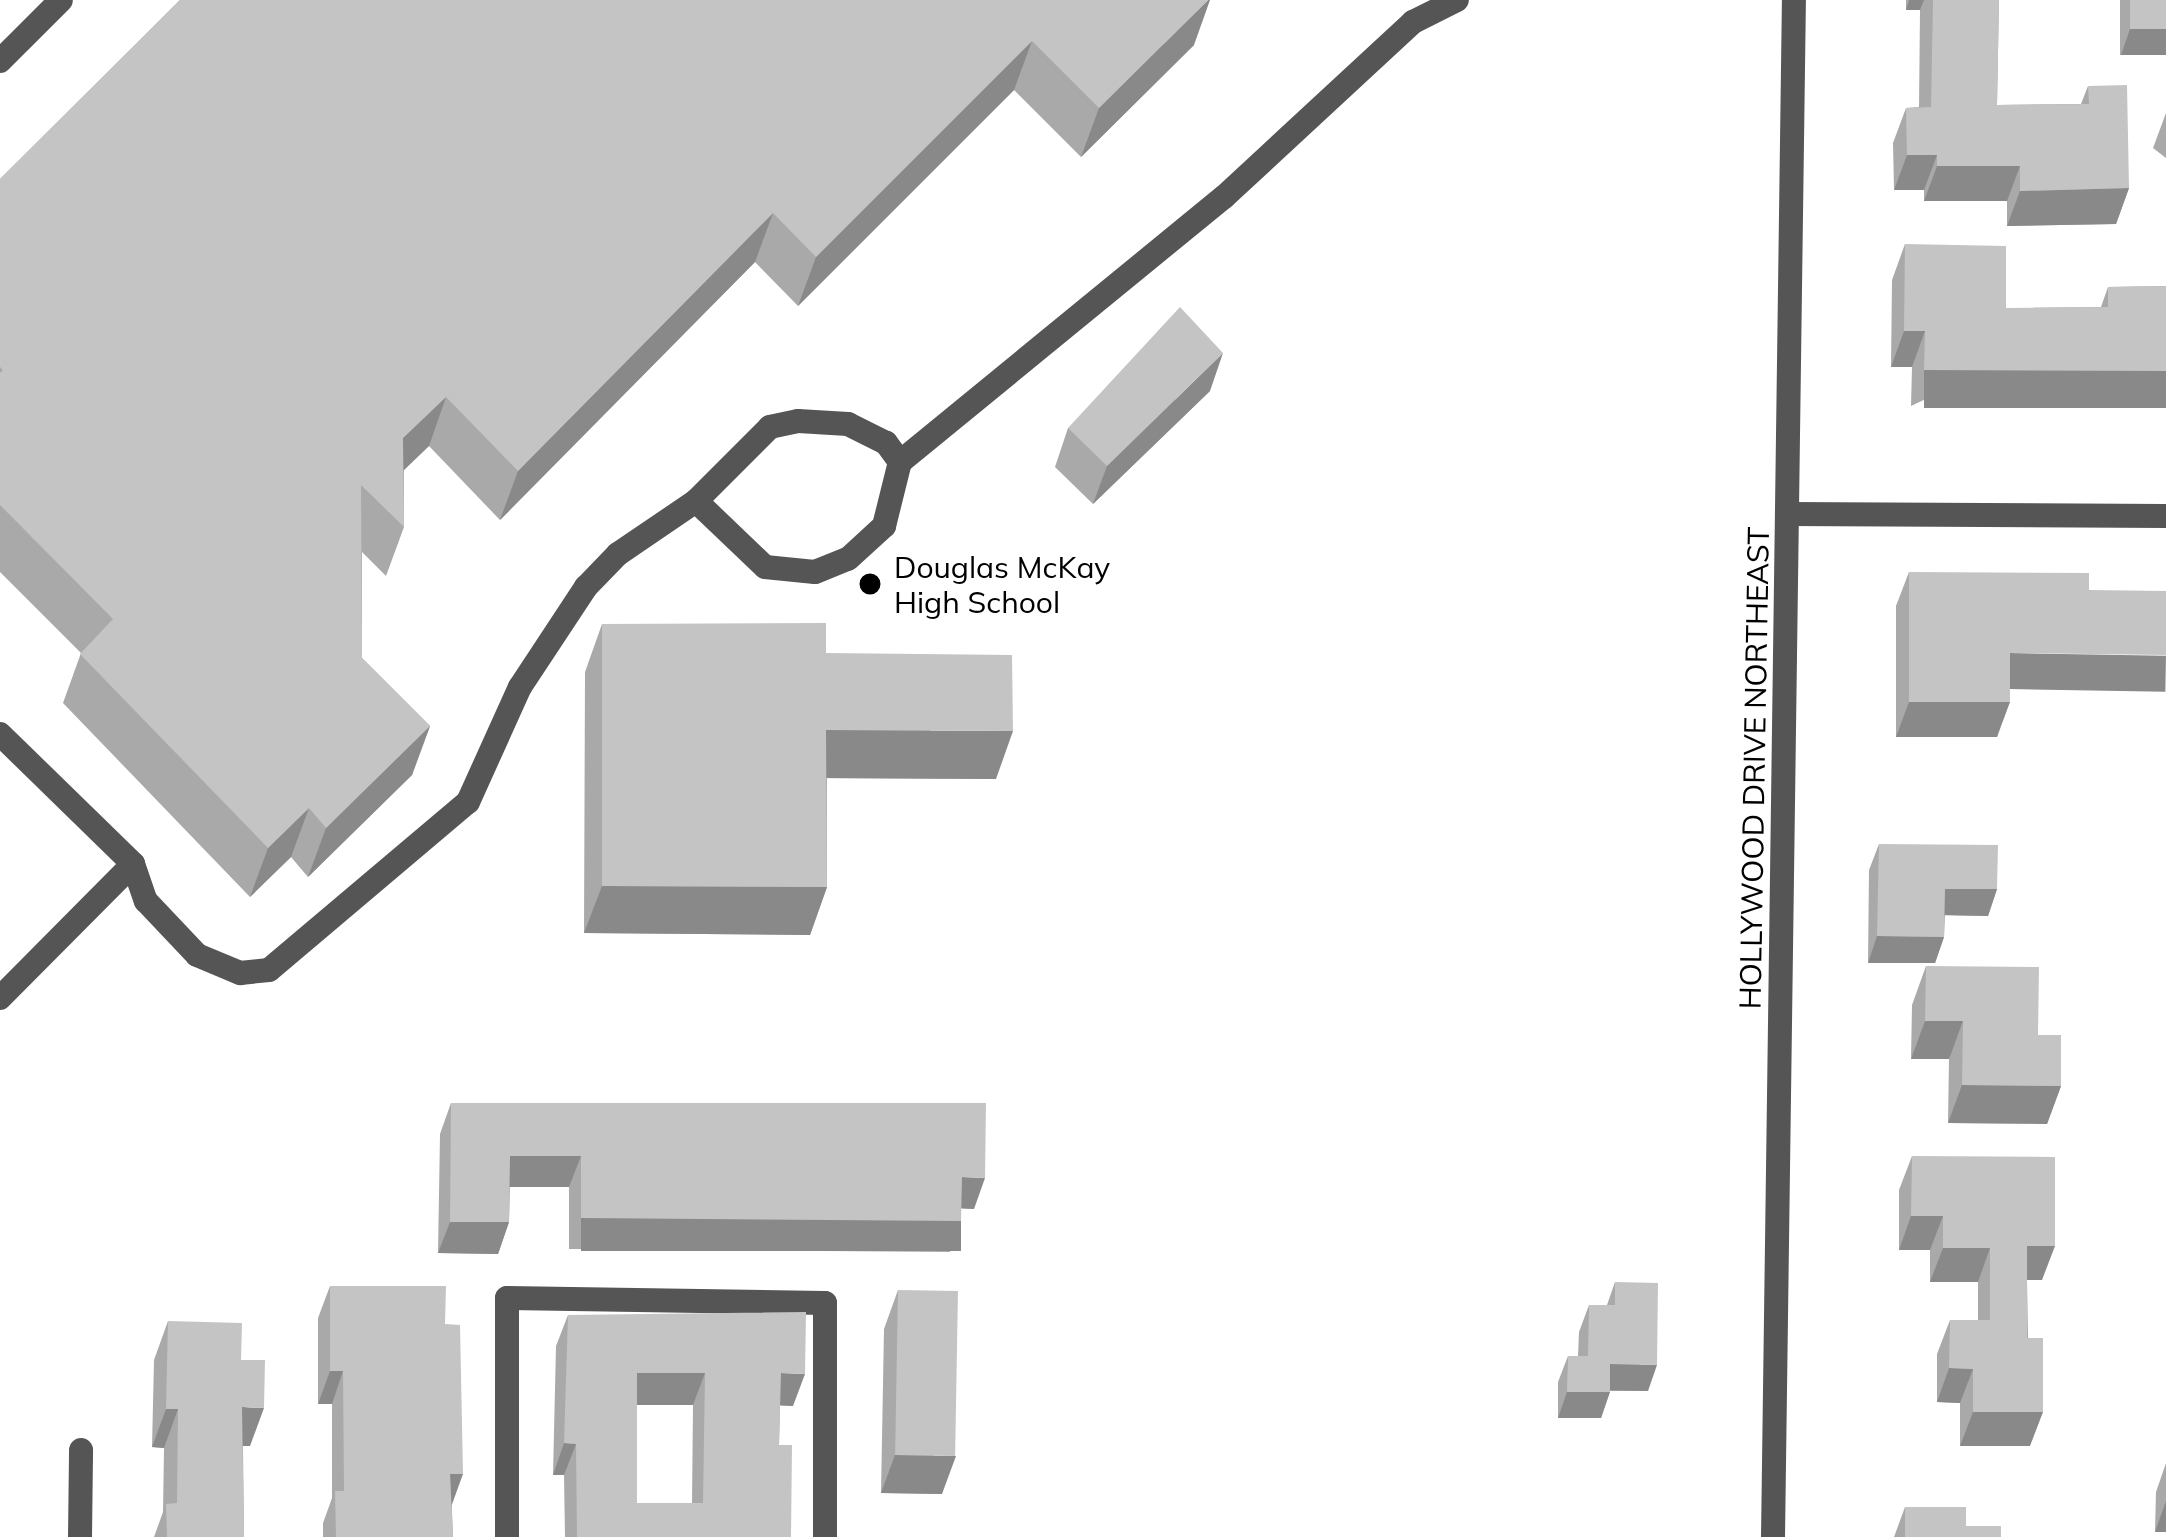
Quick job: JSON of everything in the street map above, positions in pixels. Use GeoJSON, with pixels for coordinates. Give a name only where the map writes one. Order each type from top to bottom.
{"type":"FeatureCollection","features":[{"type":"Feature","properties":{"kind":"street"},"geometry":{"type":"LineString","coordinates":[[0,62],[62,0]]}},
{"type":"Feature","properties":{"kind":"street","name":"HOLLYWOOD DRIVE NORTHEAST"},"geometry":{"type":"LineString","coordinates":[[1773,1537],[1794,0]]}},
{"type":"Feature","properties":{"kind":"street"},"geometry":{"type":"LineString","coordinates":[[696,501],[765,567],[815,572],[848,559],[884,526],[900,462],[1090,312],[1385,46],[1446,2]]}},
{"type":"Feature","properties":{"kind":"street"},"geometry":{"type":"LineString","coordinates":[[0,734],[133,864],[146,901],[197,955],[240,973],[269,970],[468,802],[520,687],[586,587],[618,554],[696,501],[718,472],[784,424],[848,424],[886,443],[900,462]]}},
{"type":"Feature","properties":{"kind":"street"},"geometry":{"type":"LineString","coordinates":[[1788,514],[2166,516]]}},
{"type":"Feature","properties":{"kind":"street"},"geometry":{"type":"LineString","coordinates":[[0,998],[133,864]]}},
{"type":"Feature","properties":{"kind":"street"},"geometry":{"type":"LineString","coordinates":[[507,1537],[507,1298],[825,1303],[825,1537]]}},
{"type":"Feature","properties":{"kind":"street"},"geometry":{"type":"LineString","coordinates":[[80,1537],[81,1450]]}},
{"type":"Feature","properties":{"kind":"building"},"geometry":{"type":"Polygon","coordinates":[[[180,0],[1208,0],[1099,108],[1032,41],[816,257],[773,213],[518,471],[446,397],[403,438],[404,527],[361,485],[362,658],[430,726],[326,828],[309,808],[268,848],[80,654],[113,619],[0,505],[0,179],[180,0]]]}},
{"type":"Feature","properties":{"kind":"building"},"geometry":{"type":"Polygon","coordinates":[[[1933,0],[1999,0],[1997,105],[2089,104],[2088,86],[2127,85],[2129,188],[2020,191],[2020,166],[1937,166],[1937,155],[1907,155],[1906,108],[1931,107],[1933,0]]]}},
{"type":"Feature","properties":{"kind":"building"},"geometry":{"type":"Polygon","coordinates":[[[2130,0],[2166,0],[2166,29],[2130,29],[2130,0]]]}},
{"type":"Feature","properties":{"kind":"building"},"geometry":{"type":"Polygon","coordinates":[[[1905,244],[2006,246],[2006,308],[2108,307],[2108,287],[2166,286],[2166,371],[1924,370],[1925,331],[1904,331],[1905,244]]]}},
{"type":"Feature","properties":{"kind":"building"},"geometry":{"type":"Polygon","coordinates":[[[1180,307],[1223,353],[1107,466],[1068,428],[1180,307]]]}},
{"type":"Feature","properties":{"kind":"building"},"geometry":{"type":"Polygon","coordinates":[[[1909,572],[2089,573],[2089,590],[2166,591],[2166,655],[2010,653],[2010,702],[1909,702],[1909,572]]]}},
{"type":"Feature","properties":{"kind":"building"},"geometry":{"type":"Polygon","coordinates":[[[826,623],[826,653],[1012,655],[1013,731],[826,730],[827,887],[602,886],[602,624],[826,623]]]}},
{"type":"Feature","properties":{"kind":"building"},"geometry":{"type":"Polygon","coordinates":[[[1879,844],[1998,845],[1997,889],[1945,889],[1944,937],[1877,936],[1879,844]]]}},
{"type":"Feature","properties":{"kind":"building"},"geometry":{"type":"Polygon","coordinates":[[[1926,966],[2039,967],[2038,1035],[2061,1035],[2061,1086],[1962,1085],[1963,1021],[1925,1021],[1926,966]]]}},
{"type":"Feature","properties":{"kind":"building"},"geometry":{"type":"Polygon","coordinates":[[[451,1103],[986,1103],[985,1178],[962,1177],[961,1221],[581,1218],[581,1156],[510,1156],[509,1222],[450,1222],[451,1103]]]}},
{"type":"Feature","properties":{"kind":"building"},"geometry":{"type":"Polygon","coordinates":[[[1912,1156],[2055,1157],[2055,1246],[2027,1246],[2027,1338],[2043,1338],[2043,1412],[1973,1412],[1973,1369],[1949,1368],[1950,1320],[1990,1320],[1990,1248],[1943,1248],[1943,1216],[1911,1216],[1912,1156]]]}},
{"type":"Feature","properties":{"kind":"building"},"geometry":{"type":"Polygon","coordinates":[[[1615,1282],[1658,1283],[1657,1365],[1610,1364],[1610,1392],[1567,1392],[1568,1356],[1588,1356],[1589,1305],[1615,1305],[1615,1282]]]}},
{"type":"Feature","properties":{"kind":"building"},"geometry":{"type":"Polygon","coordinates":[[[330,1286],[446,1286],[445,1324],[460,1325],[463,1474],[450,1474],[453,1537],[336,1537],[335,1491],[344,1491],[343,1371],[330,1371],[330,1286]]]}},
{"type":"Feature","properties":{"kind":"building"},"geometry":{"type":"Polygon","coordinates":[[[898,1290],[958,1291],[955,1456],[895,1455],[898,1290]]]}},
{"type":"Feature","properties":{"kind":"building"},"geometry":{"type":"Polygon","coordinates":[[[806,1312],[805,1374],[781,1373],[779,1445],[792,1445],[791,1537],[577,1537],[576,1444],[564,1443],[568,1315],[806,1312]],[[637,1373],[637,1503],[703,1503],[705,1373],[637,1373]]]}},
{"type":"Feature","properties":{"kind":"building"},"geometry":{"type":"Polygon","coordinates":[[[168,1321],[242,1323],[241,1360],[265,1360],[264,1408],[242,1407],[244,1537],[167,1537],[166,1504],[177,1503],[178,1409],[166,1409],[168,1321]]]}},
{"type":"Feature","properties":{"kind":"building"},"geometry":{"type":"Polygon","coordinates":[[[1905,1507],[1966,1507],[1966,1526],[2001,1526],[2001,1537],[1905,1537],[1905,1507]]]}},
{"type":"Feature","properties":{"kind":"place","name":"Douglas McKay High School"},"geometry":{"type":"Point","coordinates":[870,584]}}]}
